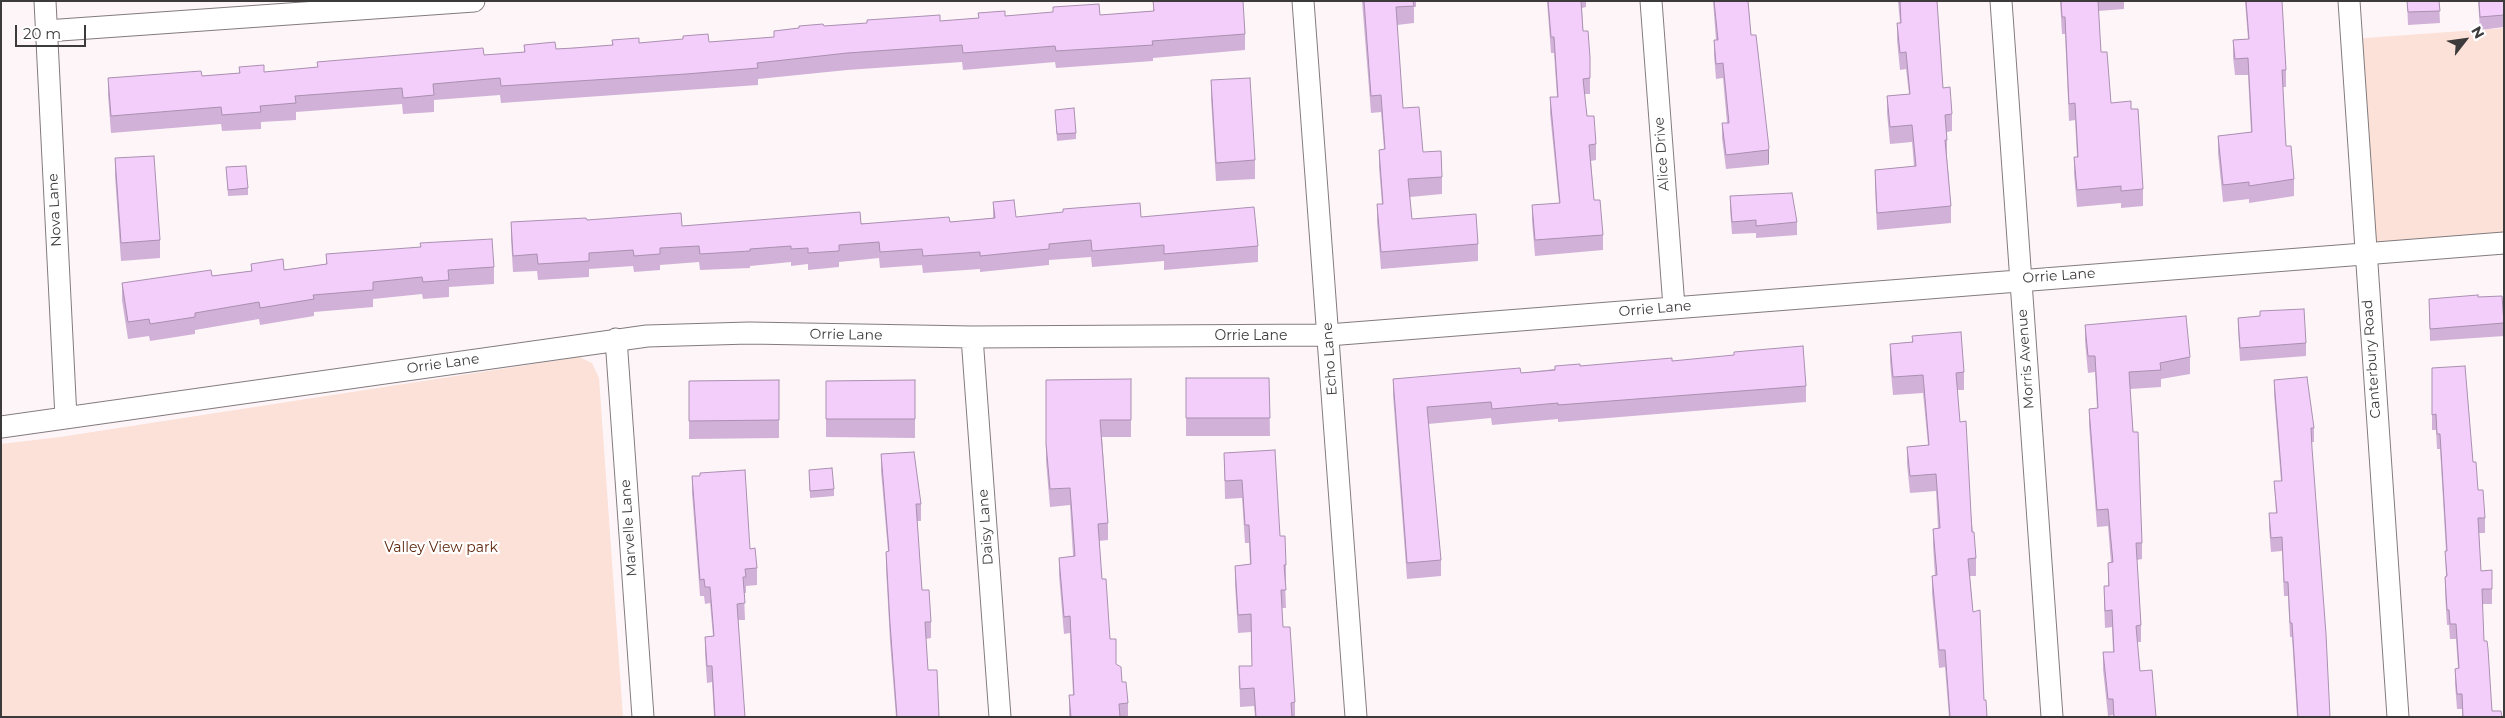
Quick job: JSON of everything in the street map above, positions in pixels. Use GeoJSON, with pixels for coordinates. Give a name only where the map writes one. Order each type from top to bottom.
{"type":"FeatureCollection","features":[{"type":"Feature","properties":{"kind":"street","name":"Nova Lane"},"geometry":{"type":"LineString","coordinates":[[45,1],[66,418]]}},
{"type":"Feature","properties":{"kind":"street"},"geometry":{"type":"LineString","coordinates":[[46,31],[474,1]]}},
{"type":"Feature","properties":{"kind":"street","name":"Echo Lane"},"geometry":{"type":"LineString","coordinates":[[1303,1],[1356,717]]}},
{"type":"Feature","properties":{"kind":"street","name":"Alice Drive"},"geometry":{"type":"LineString","coordinates":[[1651,1],[1674,307]]}},
{"type":"Feature","properties":{"kind":"street","name":"Morris Avenue"},"geometry":{"type":"LineString","coordinates":[[2001,1],[2052,717]]}},
{"type":"Feature","properties":{"kind":"street","name":"Canterbury Road"},"geometry":{"type":"LineString","coordinates":[[2348,1],[2364,253],[2398,717]]}},
{"type":"Feature","properties":{"kind":"street","name":"Orrie Lane"},"geometry":{"type":"LineString","coordinates":[[1,427],[647,336],[749,333],[972,337],[1328,335],[2021,279],[2504,243]]}},
{"type":"Feature","properties":{"kind":"street","name":"Daisy Lane"},"geometry":{"type":"LineString","coordinates":[[972,337],[1000,717]]}},
{"type":"Feature","properties":{"kind":"street","name":"Marvelle Lane"},"geometry":{"type":"LineString","coordinates":[[616,339],[643,717]]}},
{"type":"Feature","properties":{"kind":"green space"},"geometry":{"type":"Polygon","coordinates":[[[2504,28],[2504,243],[2364,253],[2351,39],[2504,28]]]}},
{"type":"Feature","properties":{"kind":"green space","name":"Valley View park"},"geometry":{"type":"Polygon","coordinates":[[[579,357],[592,363],[599,378],[623,717],[1,717],[1,444],[60,437],[579,357]]]}},
{"type":"Feature","properties":{"kind":"building"},"geometry":{"type":"Polygon","coordinates":[[[1153,1],[1243,1],[1245,34],[1152,41],[1153,45],[1056,51],[1055,46],[963,53],[962,45],[847,53],[757,63],[758,68],[501,86],[500,78],[433,84],[434,95],[403,98],[402,88],[295,96],[296,103],[260,106],[261,112],[222,115],[221,107],[111,116],[108,78],[201,71],[202,76],[240,73],[239,67],[264,65],[264,72],[318,67],[317,62],[483,48],[484,55],[525,52],[524,45],[555,42],[556,49],[613,45],[612,40],[639,38],[639,43],[683,39],[683,36],[708,34],[709,42],[774,37],[774,31],[799,28],[799,26],[867,23],[867,20],[940,15],[940,21],[979,18],[978,13],[1005,11],[1005,16],[1053,12],[1053,7],[1099,4],[1100,15],[1154,11],[1153,1]]]}},
{"type":"Feature","properties":{"kind":"building"},"geometry":{"type":"Polygon","coordinates":[[[1364,1],[1413,1],[1414,6],[1396,7],[1403,108],[1419,107],[1423,152],[1441,151],[1442,177],[1408,179],[1412,219],[1476,214],[1478,244],[1381,252],[1377,204],[1383,204],[1379,150],[1385,149],[1381,95],[1371,96],[1364,1]]]}},
{"type":"Feature","properties":{"kind":"building"},"geometry":{"type":"Polygon","coordinates":[[[1548,1],[1581,1],[1583,31],[1588,31],[1590,57],[1590,78],[1583,79],[1587,116],[1594,116],[1596,144],[1589,145],[1594,200],[1600,200],[1603,235],[1535,240],[1532,205],[1560,203],[1550,97],[1558,97],[1554,37],[1551,37],[1548,1]]]}},
{"type":"Feature","properties":{"kind":"building"},"geometry":{"type":"Polygon","coordinates":[[[1714,1],[1748,1],[1751,35],[1756,35],[1768,150],[1726,155],[1722,123],[1729,123],[1723,63],[1716,64],[1714,40],[1718,40],[1714,1]]]}},
{"type":"Feature","properties":{"kind":"building"},"geometry":{"type":"Polygon","coordinates":[[[1900,1],[1937,1],[1943,88],[1950,87],[1952,114],[1945,115],[1947,140],[1945,140],[1951,206],[1877,213],[1875,170],[1916,166],[1912,125],[1890,127],[1887,96],[1910,94],[1906,52],[1900,53],[1897,23],[1901,23],[1900,1]]]}},
{"type":"Feature","properties":{"kind":"building"},"geometry":{"type":"Polygon","coordinates":[[[2061,1],[2098,1],[2101,52],[2107,52],[2111,103],[2131,101],[2131,109],[2138,109],[2143,189],[2121,191],[2121,186],[2077,190],[2074,157],[2078,157],[2075,103],[2069,104],[2065,17],[2062,17],[2061,1]]]}},
{"type":"Feature","properties":{"kind":"building"},"geometry":{"type":"Polygon","coordinates":[[[2246,1],[2282,1],[2286,70],[2282,70],[2286,146],[2291,146],[2294,179],[2249,186],[2249,182],[2223,185],[2218,136],[2252,132],[2248,58],[2235,59],[2233,40],[2249,39],[2246,1]]]}},
{"type":"Feature","properties":{"kind":"building"},"geometry":{"type":"Polygon","coordinates":[[[2407,1],[2439,1],[2440,11],[2408,12],[2407,1]]]}},
{"type":"Feature","properties":{"kind":"building"},"geometry":{"type":"Polygon","coordinates":[[[2479,1],[2504,1],[2504,15],[2480,17],[2479,1]]]}},
{"type":"Feature","properties":{"kind":"building"},"geometry":{"type":"Polygon","coordinates":[[[1250,78],[1255,160],[1216,163],[1211,80],[1250,78]]]}},
{"type":"Feature","properties":{"kind":"building"},"geometry":{"type":"Polygon","coordinates":[[[1074,108],[1076,133],[1057,134],[1055,110],[1074,108]]]}},
{"type":"Feature","properties":{"kind":"building"},"geometry":{"type":"Polygon","coordinates":[[[154,156],[160,240],[121,243],[115,158],[154,156]]]}},
{"type":"Feature","properties":{"kind":"building"},"geometry":{"type":"Polygon","coordinates":[[[246,166],[248,188],[228,190],[226,167],[246,166]]]}},
{"type":"Feature","properties":{"kind":"building"},"geometry":{"type":"Polygon","coordinates":[[[1792,193],[1797,222],[1756,226],[1756,220],[1732,222],[1730,196],[1792,193]]]}},
{"type":"Feature","properties":{"kind":"building"},"geometry":{"type":"Polygon","coordinates":[[[1014,200],[1016,217],[1063,212],[1063,209],[1140,203],[1141,217],[1254,207],[1258,246],[1164,254],[1164,245],[1092,251],[1091,240],[1049,244],[1049,249],[980,256],[980,252],[923,256],[922,249],[880,252],[879,242],[839,245],[839,251],[808,253],[808,248],[791,249],[791,246],[700,254],[699,246],[660,248],[660,254],[634,256],[633,250],[589,253],[589,261],[538,264],[537,254],[513,256],[511,222],[586,218],[587,220],[681,213],[682,226],[860,212],[861,224],[949,217],[950,222],[995,218],[993,202],[1014,200]]]}},
{"type":"Feature","properties":{"kind":"building"},"geometry":{"type":"Polygon","coordinates":[[[492,239],[494,267],[448,270],[449,280],[423,282],[422,277],[373,282],[373,290],[313,295],[314,299],[260,308],[259,302],[195,313],[195,317],[150,324],[149,319],[128,322],[122,283],[211,270],[212,276],[252,271],[251,264],[283,259],[284,270],[327,264],[326,254],[421,247],[420,243],[492,239]]]}},
{"type":"Feature","properties":{"kind":"building"},"geometry":{"type":"Polygon","coordinates":[[[2478,295],[2478,297],[2502,296],[2504,323],[2430,329],[2429,299],[2478,295]]]}},
{"type":"Feature","properties":{"kind":"building"},"geometry":{"type":"Polygon","coordinates":[[[2304,309],[2306,343],[2240,348],[2238,318],[2260,316],[2260,311],[2304,309]]]}},
{"type":"Feature","properties":{"kind":"building"},"geometry":{"type":"Polygon","coordinates":[[[2186,316],[2190,357],[2160,363],[2161,370],[2129,372],[2133,432],[2138,432],[2142,543],[2136,543],[2141,625],[2136,626],[2140,671],[2152,670],[2156,717],[2114,717],[2113,699],[2108,699],[2103,652],[2114,652],[2112,610],[2105,611],[2104,586],[2109,586],[2108,563],[2113,562],[2108,509],[2097,510],[2089,409],[2098,408],[2095,356],[2088,356],[2085,325],[2186,316]]]}},
{"type":"Feature","properties":{"kind":"building"},"geometry":{"type":"Polygon","coordinates":[[[1961,332],[1964,372],[1956,373],[1960,422],[1966,421],[1972,532],[1974,532],[1976,558],[1968,559],[1973,612],[1980,610],[1984,700],[1986,700],[1987,717],[1950,717],[1945,650],[1939,650],[1932,576],[1937,575],[1933,529],[1940,528],[1936,474],[1910,476],[1907,447],[1929,445],[1923,375],[1893,377],[1890,344],[1913,342],[1912,336],[1961,332]]]}},
{"type":"Feature","properties":{"kind":"building"},"geometry":{"type":"Polygon","coordinates":[[[1803,346],[1806,386],[1492,409],[1491,402],[1427,407],[1441,560],[1407,563],[1393,379],[1520,368],[1521,373],[1555,370],[1555,366],[1580,364],[1580,366],[1672,358],[1672,361],[1734,355],[1734,352],[1803,346]]]}},
{"type":"Feature","properties":{"kind":"building"},"geometry":{"type":"Polygon","coordinates":[[[2465,366],[2473,462],[2476,462],[2478,490],[2483,490],[2485,518],[2478,518],[2481,571],[2492,570],[2492,589],[2482,589],[2484,641],[2487,641],[2488,649],[2492,711],[2501,711],[2502,717],[2463,717],[2462,694],[2457,694],[2455,669],[2459,668],[2456,624],[2450,624],[2449,610],[2447,610],[2445,551],[2447,551],[2440,434],[2437,434],[2436,414],[2432,415],[2432,368],[2465,366]]]}},
{"type":"Feature","properties":{"kind":"building"},"geometry":{"type":"Polygon","coordinates":[[[2307,377],[2314,428],[2311,428],[2312,448],[2326,634],[2330,717],[2298,717],[2292,623],[2290,623],[2288,582],[2284,582],[2282,537],[2271,538],[2269,513],[2277,513],[2274,481],[2282,481],[2274,380],[2307,377]]]}},
{"type":"Feature","properties":{"kind":"building"},"geometry":{"type":"Polygon","coordinates":[[[1186,378],[1269,378],[1270,418],[1186,418],[1186,378]]]}},
{"type":"Feature","properties":{"kind":"building"},"geometry":{"type":"Polygon","coordinates":[[[1131,379],[1131,420],[1100,420],[1108,523],[1098,524],[1102,579],[1106,579],[1110,639],[1116,639],[1116,664],[1121,667],[1122,682],[1126,682],[1128,703],[1119,704],[1120,717],[1071,717],[1069,695],[1074,695],[1070,616],[1064,617],[1059,558],[1075,556],[1070,488],[1050,489],[1046,444],[1046,380],[1131,379]]]}},
{"type":"Feature","properties":{"kind":"building"},"geometry":{"type":"Polygon","coordinates":[[[779,380],[779,420],[689,421],[689,381],[779,380]]]}},
{"type":"Feature","properties":{"kind":"building"},"geometry":{"type":"Polygon","coordinates":[[[915,380],[915,419],[826,419],[826,381],[915,380]]]}},
{"type":"Feature","properties":{"kind":"building"},"geometry":{"type":"Polygon","coordinates":[[[1275,450],[1280,536],[1285,536],[1286,565],[1284,565],[1286,590],[1281,590],[1283,627],[1290,627],[1295,702],[1291,703],[1292,717],[1256,717],[1254,688],[1240,689],[1239,666],[1252,666],[1251,614],[1238,615],[1235,566],[1251,564],[1249,525],[1245,525],[1242,480],[1225,481],[1224,453],[1275,450]]]}},
{"type":"Feature","properties":{"kind":"building"},"geometry":{"type":"Polygon","coordinates":[[[914,452],[921,504],[916,504],[922,590],[929,590],[931,622],[925,622],[928,670],[937,670],[939,717],[897,717],[886,552],[889,551],[881,454],[914,452]]]}},
{"type":"Feature","properties":{"kind":"building"},"geometry":{"type":"Polygon","coordinates":[[[832,468],[834,489],[810,491],[809,470],[832,468]]]}},
{"type":"Feature","properties":{"kind":"building"},"geometry":{"type":"Polygon","coordinates":[[[745,470],[750,549],[755,548],[757,568],[745,569],[746,577],[743,577],[745,603],[737,604],[745,717],[715,717],[712,666],[707,666],[705,637],[714,636],[710,587],[705,587],[704,579],[700,580],[692,476],[700,476],[700,473],[745,470]]]}}]}
